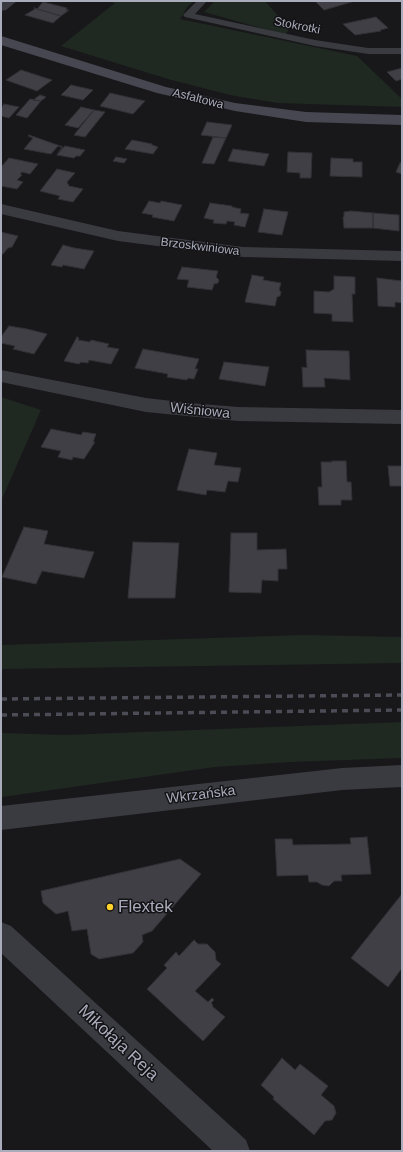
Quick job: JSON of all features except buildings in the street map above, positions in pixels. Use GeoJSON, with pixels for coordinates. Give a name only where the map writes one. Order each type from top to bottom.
{"type":"FeatureCollection","features":[{"type":"Feature","properties":{"kind":"street"},"geometry":{"type":"LineString","coordinates":[[1,7],[10,1]]}},
{"type":"Feature","properties":{"kind":"street","name":"Asfaltowa"},"geometry":{"type":"LineString","coordinates":[[1,40],[162,90],[221,104],[264,112],[306,117],[402,120]]}},
{"type":"Feature","properties":{"kind":"street","name":"Brzoskwiniowa"},"geometry":{"type":"LineString","coordinates":[[1,209],[118,236],[244,252],[402,256]]}},
{"type":"Feature","properties":{"kind":"street","name":"Wiśniowa"},"geometry":{"type":"LineString","coordinates":[[1,376],[85,394],[146,405],[180,409],[238,414],[402,417]]}},
{"type":"Feature","properties":{"kind":"street","name":"Wkrzańska"},"geometry":{"type":"LineString","coordinates":[[1,818],[342,779],[402,776]]}},
{"type":"Feature","properties":{"kind":"street","name":"Mikołaja Reja"},"geometry":{"type":"LineString","coordinates":[[1,935],[235,1151]]}},
{"type":"Feature","properties":{"kind":"lane","name":"Stokrotki"},"geometry":{"type":"LineString","coordinates":[[202,1],[188,15],[315,43],[368,51],[402,52]]}},
{"type":"Feature","properties":{"kind":"shaded area"},"geometry":{"type":"Polygon","coordinates":[[[108,1],[194,1],[188,6],[180,19],[357,56],[402,99],[402,107],[278,103],[230,95],[168,79],[61,46],[115,3],[108,1]]]}},
{"type":"Feature","properties":{"kind":"shaded area"},"geometry":{"type":"Polygon","coordinates":[[[215,1],[265,1],[289,28],[286,35],[204,12],[215,1]]]}},
{"type":"Feature","properties":{"kind":"shaded area"},"geometry":{"type":"Polygon","coordinates":[[[1,397],[41,410],[1,501],[1,397]]]}},
{"type":"Feature","properties":{"kind":"shaded area"},"geometry":{"type":"Polygon","coordinates":[[[303,635],[402,637],[402,663],[1,669],[1,645],[303,635]]]}},
{"type":"Feature","properties":{"kind":"shaded area"},"geometry":{"type":"Polygon","coordinates":[[[402,722],[402,758],[290,762],[215,767],[2,797],[1,793],[1,733],[64,735],[402,722]]]}},
{"type":"Feature","properties":{"kind":"railway"},"geometry":{"type":"LineString","coordinates":[[1,699],[402,695]]}},
{"type":"Feature","properties":{"kind":"railway"},"geometry":{"type":"LineString","coordinates":[[1,715],[402,710]]}},
{"type":"Feature","properties":{"kind":"place","name":"Flextek"},"geometry":{"type":"Point","coordinates":[110,907]}}]}
